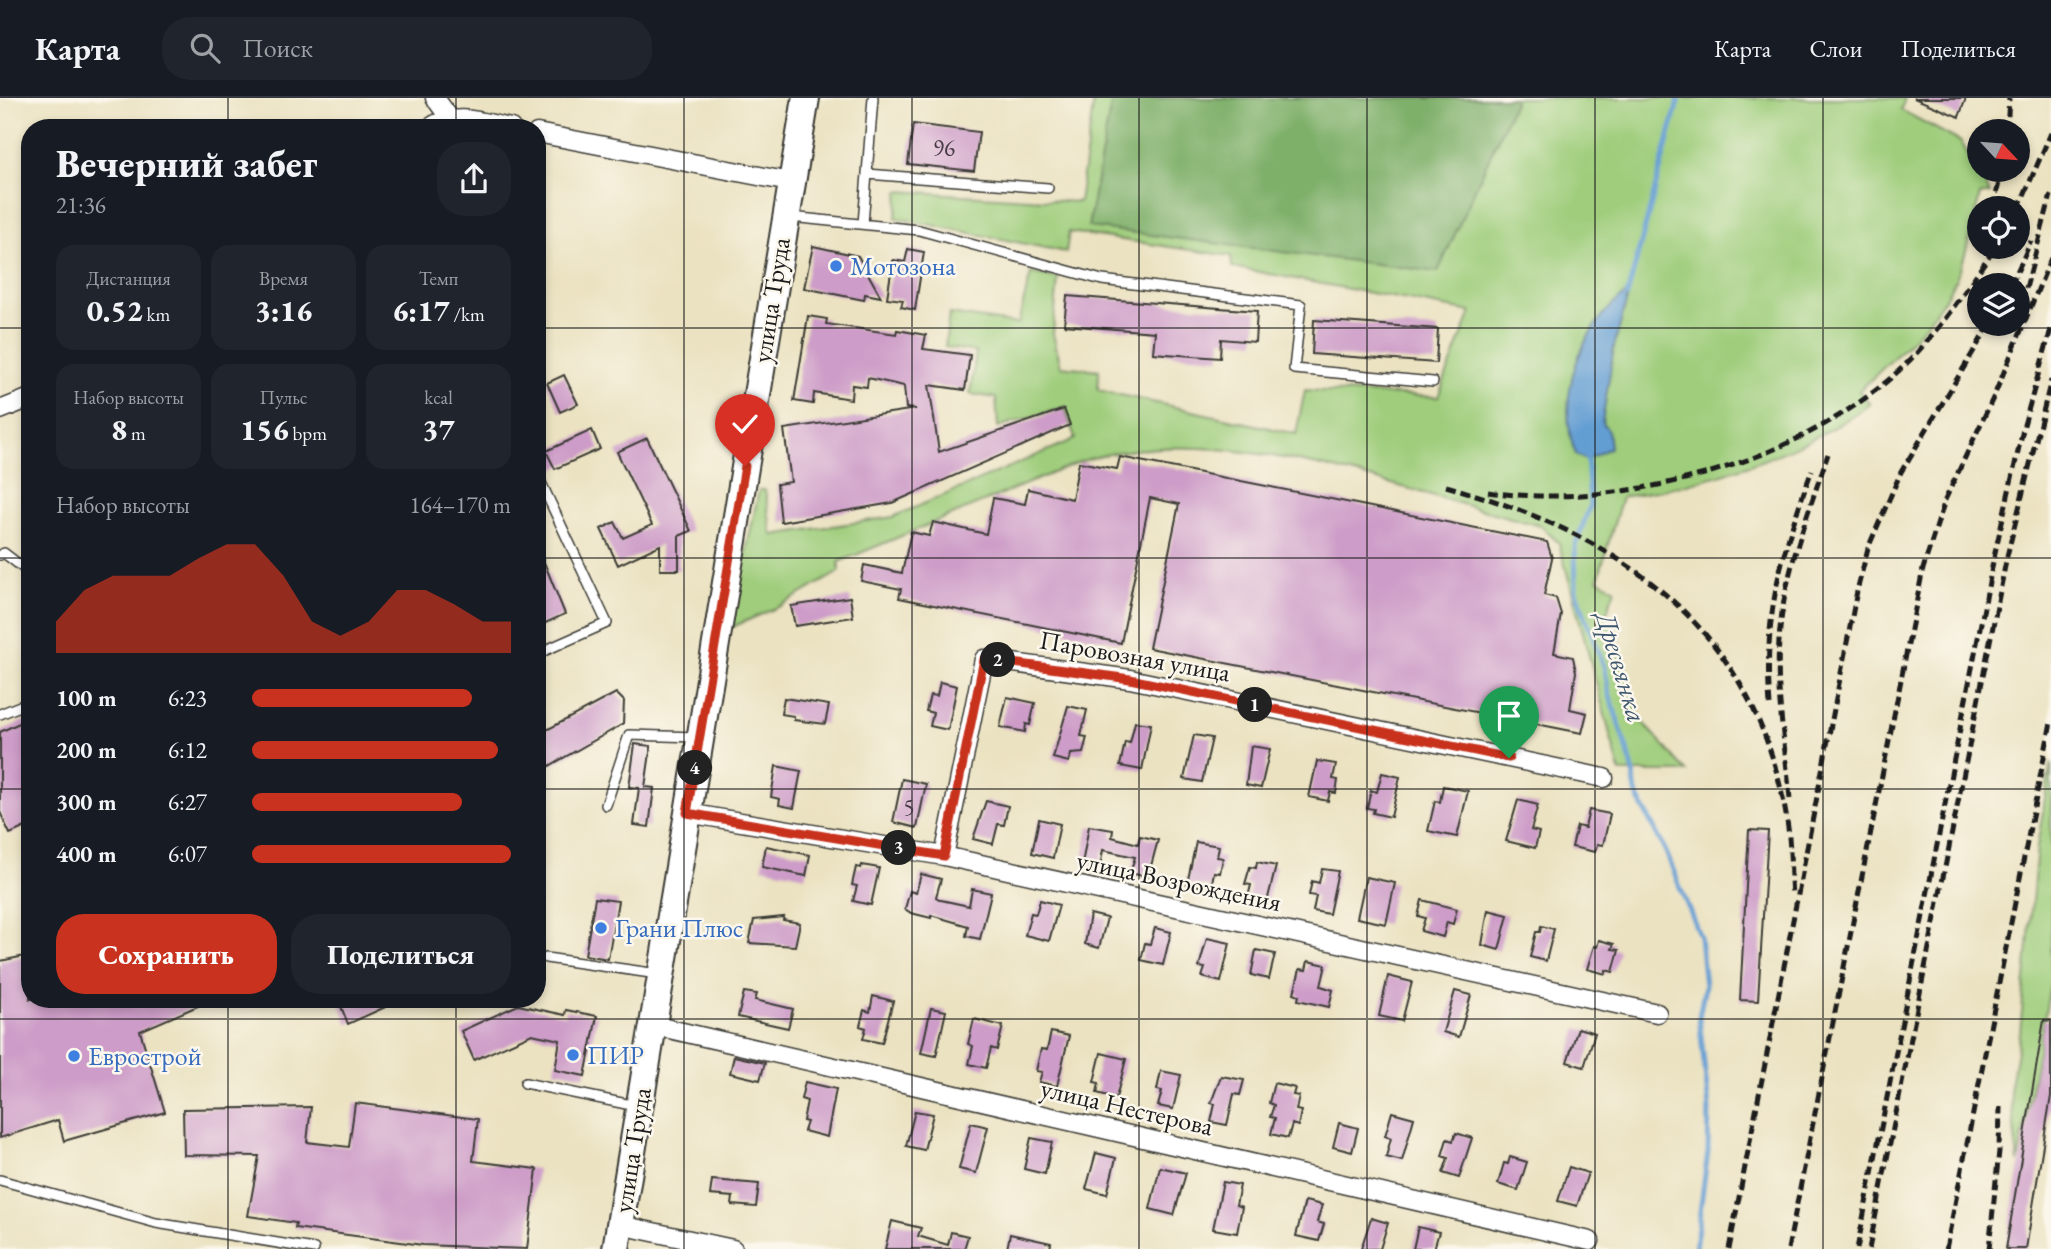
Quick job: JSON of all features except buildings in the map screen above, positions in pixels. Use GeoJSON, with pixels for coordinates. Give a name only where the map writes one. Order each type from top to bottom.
{"type":"FeatureCollection","features":[{"type":"Feature","properties":{"kind":"street"},"geometry":{"type":"LineString","coordinates":[[435,98],[450,119]]}},
{"type":"Feature","properties":{"kind":"street","name":"улица Труда"},"geometry":{"type":"LineString","coordinates":[[618,1237],[790,182],[806,98]]}},
{"type":"Feature","properties":{"kind":"street"},"geometry":{"type":"LineString","coordinates":[[546,135],[790,182]]}},
{"type":"Feature","properties":{"kind":"street"},"geometry":{"type":"LineString","coordinates":[[0,410],[21,402]]}},
{"type":"Feature","properties":{"kind":"street","name":"Паровозная улица"},"geometry":{"type":"LineString","coordinates":[[944,856],[984,659],[1130,679],[1604,778]]}},
{"type":"Feature","properties":{"kind":"street","name":"улица Возрождения"},"geometry":{"type":"LineString","coordinates":[[687,813],[944,856],[1657,1013]]}},
{"type":"Feature","properties":{"kind":"street","name":"улица Нестерова"},"geometry":{"type":"LineString","coordinates":[[652,1025],[1590,1241]]}},
{"type":"Feature","properties":{"kind":"street"},"geometry":{"type":"LineString","coordinates":[[618,1237],[733,1249]]}},
{"type":"Feature","properties":{"kind":"lane"},"geometry":{"type":"LineString","coordinates":[[863,224],[873,98]]}},
{"type":"Feature","properties":{"kind":"lane"},"geometry":{"type":"LineString","coordinates":[[867,174],[1048,188]]}},
{"type":"Feature","properties":{"kind":"lane"},"geometry":{"type":"LineString","coordinates":[[785,217],[919,230],[1102,279],[1301,305],[1294,369],[1433,382]]}},
{"type":"Feature","properties":{"kind":"lane"},"geometry":{"type":"LineString","coordinates":[[546,493],[607,622],[546,650]]}},
{"type":"Feature","properties":{"kind":"lane"},"geometry":{"type":"LineString","coordinates":[[0,555],[4,553],[21,566]]}},
{"type":"Feature","properties":{"kind":"lane"},"geometry":{"type":"LineString","coordinates":[[0,714],[21,706]]}},
{"type":"Feature","properties":{"kind":"lane"},"geometry":{"type":"LineString","coordinates":[[606,806],[629,735],[700,737]]}},
{"type":"Feature","properties":{"kind":"lane"},"geometry":{"type":"LineString","coordinates":[[546,958],[660,975]]}},
{"type":"Feature","properties":{"kind":"lane"},"geometry":{"type":"LineString","coordinates":[[525,1083],[639,1107]]}},
{"type":"Feature","properties":{"kind":"lane"},"geometry":{"type":"LineString","coordinates":[[0,1180],[156,1223],[314,1249]]}},
{"type":"Feature","properties":{"kind":"green space"},"geometry":{"type":"Polygon","coordinates":[[[1078,98],[1905,98],[1901,110],[1961,142],[1967,153],[1967,182],[1984,182],[1990,193],[1967,196],[1967,247],[1961,267],[1942,303],[1930,319],[1859,391],[1870,404],[1815,438],[1752,464],[1686,484],[1622,497],[1598,579],[1615,589],[1606,615],[1610,617],[1640,719],[1687,772],[1620,772],[1559,543],[1541,526],[1371,478],[1251,453],[1192,448],[1134,450],[1079,462],[839,562],[839,572],[778,607],[730,628],[759,490],[765,490],[772,535],[893,517],[1075,439],[1065,407],[998,427],[996,398],[970,394],[976,352],[945,347],[949,314],[1018,324],[1031,273],[1058,278],[1053,334],[1061,366],[1099,370],[1098,390],[1296,434],[1305,390],[1438,397],[1471,312],[1232,267],[1231,256],[1069,232],[1066,252],[896,218],[899,191],[1079,202],[1094,100],[1078,98]]]}},
{"type":"Feature","properties":{"kind":"green space"},"geometry":{"type":"Polygon","coordinates":[[[1112,98],[1516,98],[1438,272],[1088,227],[1112,98]]]}},
{"type":"Feature","properties":{"kind":"green space"},"geometry":{"type":"Polygon","coordinates":[[[2051,762],[2051,980],[2018,1163],[2010,1091],[2020,1033],[2037,847],[2051,762]]]}},
{"type":"Feature","properties":{"kind":"water"},"geometry":{"type":"Polygon","coordinates":[[[1629,292],[1614,347],[1602,423],[1608,429],[1610,448],[1586,460],[1576,455],[1570,433],[1570,387],[1585,343],[1597,323],[1629,292]]]}},
{"type":"Feature","properties":{"kind":"waterway","name":"Дресвянка"},"geometry":{"type":"LineString","coordinates":[[1627,296],[1679,98]]}},
{"type":"Feature","properties":{"kind":"waterway","name":"Дресвянка"},"geometry":{"type":"LineString","coordinates":[[1587,453],[1590,506],[1575,546],[1576,592],[1605,669],[1608,690],[1632,765],[1636,793],[1666,852],[1700,937],[1705,986],[1699,1017],[1709,1108],[1708,1152],[1695,1249]]}},
{"type":"Feature","properties":{"kind":"railway"},"geometry":{"type":"LineString","coordinates":[[2008,119],[2009,98]]}},
{"type":"Feature","properties":{"kind":"railway"},"geometry":{"type":"LineString","coordinates":[[2024,196],[2051,133]]}},
{"type":"Feature","properties":{"kind":"railway"},"geometry":{"type":"LineString","coordinates":[[1996,196],[1999,182]]}},
{"type":"Feature","properties":{"kind":"railway"},"geometry":{"type":"LineString","coordinates":[[2030,273],[2051,195]]}},
{"type":"Feature","properties":{"kind":"railway"},"geometry":{"type":"LineString","coordinates":[[2016,273],[2031,241]]}},
{"type":"Feature","properties":{"kind":"railway"},"geometry":{"type":"LineString","coordinates":[[1788,1249],[1923,569],[1945,500],[1994,396],[2051,258]]}},
{"type":"Feature","properties":{"kind":"railway"},"geometry":{"type":"LineString","coordinates":[[1488,492],[1542,496],[1598,494],[1655,486],[1712,472],[1767,452],[1819,427],[1867,397],[1908,362],[1943,321],[1987,259]]}},
{"type":"Feature","properties":{"kind":"railway"},"geometry":{"type":"LineString","coordinates":[[1857,1249],[1994,557],[2024,425],[2051,329]]}},
{"type":"Feature","properties":{"kind":"railway"},"geometry":{"type":"LineString","coordinates":[[1729,1249],[1857,591],[1868,548],[1901,472],[1983,336]]}},
{"type":"Feature","properties":{"kind":"railway"},"geometry":{"type":"LineString","coordinates":[[1869,1249],[2007,556],[2051,380]]}},
{"type":"Feature","properties":{"kind":"railway"},"geometry":{"type":"LineString","coordinates":[[1790,799],[1779,693],[1780,629],[1793,562],[1828,454]]}},
{"type":"Feature","properties":{"kind":"railway"},"geometry":{"type":"LineString","coordinates":[[1770,705],[1769,642],[1777,585],[1791,530],[1812,470]]}},
{"type":"Feature","properties":{"kind":"railway"},"geometry":{"type":"LineString","coordinates":[[1446,486],[1510,507],[1569,532],[1623,563],[1671,600],[1712,643],[1746,694],[1771,753],[1787,821],[1792,895]]}},
{"type":"Feature","properties":{"kind":"railway"},"geometry":{"type":"LineString","coordinates":[[1946,1249],[2051,722]]}},
{"type":"Feature","properties":{"kind":"railway"},"geometry":{"type":"LineString","coordinates":[[1989,1249],[1999,1151],[2000,1107]]}},
{"type":"Feature","properties":{"kind":"place","name":"Мотозона"},"geometry":{"type":"Point","coordinates":[836,266]}},
{"type":"Feature","properties":{"kind":"place","name":"Грани Плюс"},"geometry":{"type":"Point","coordinates":[601,928]}},
{"type":"Feature","properties":{"kind":"place","name":"ПИР"},"geometry":{"type":"Point","coordinates":[573,1055]}},
{"type":"Feature","properties":{"kind":"place","name":"Еврострой"},"geometry":{"type":"Point","coordinates":[74,1056]}},
{"type":"Feature","properties":{"kind":"route"},"geometry":{"type":"LineString","coordinates":[[745,466],[687,813],[944,856],[984,659],[1130,679],[1509,758]]}}]}
